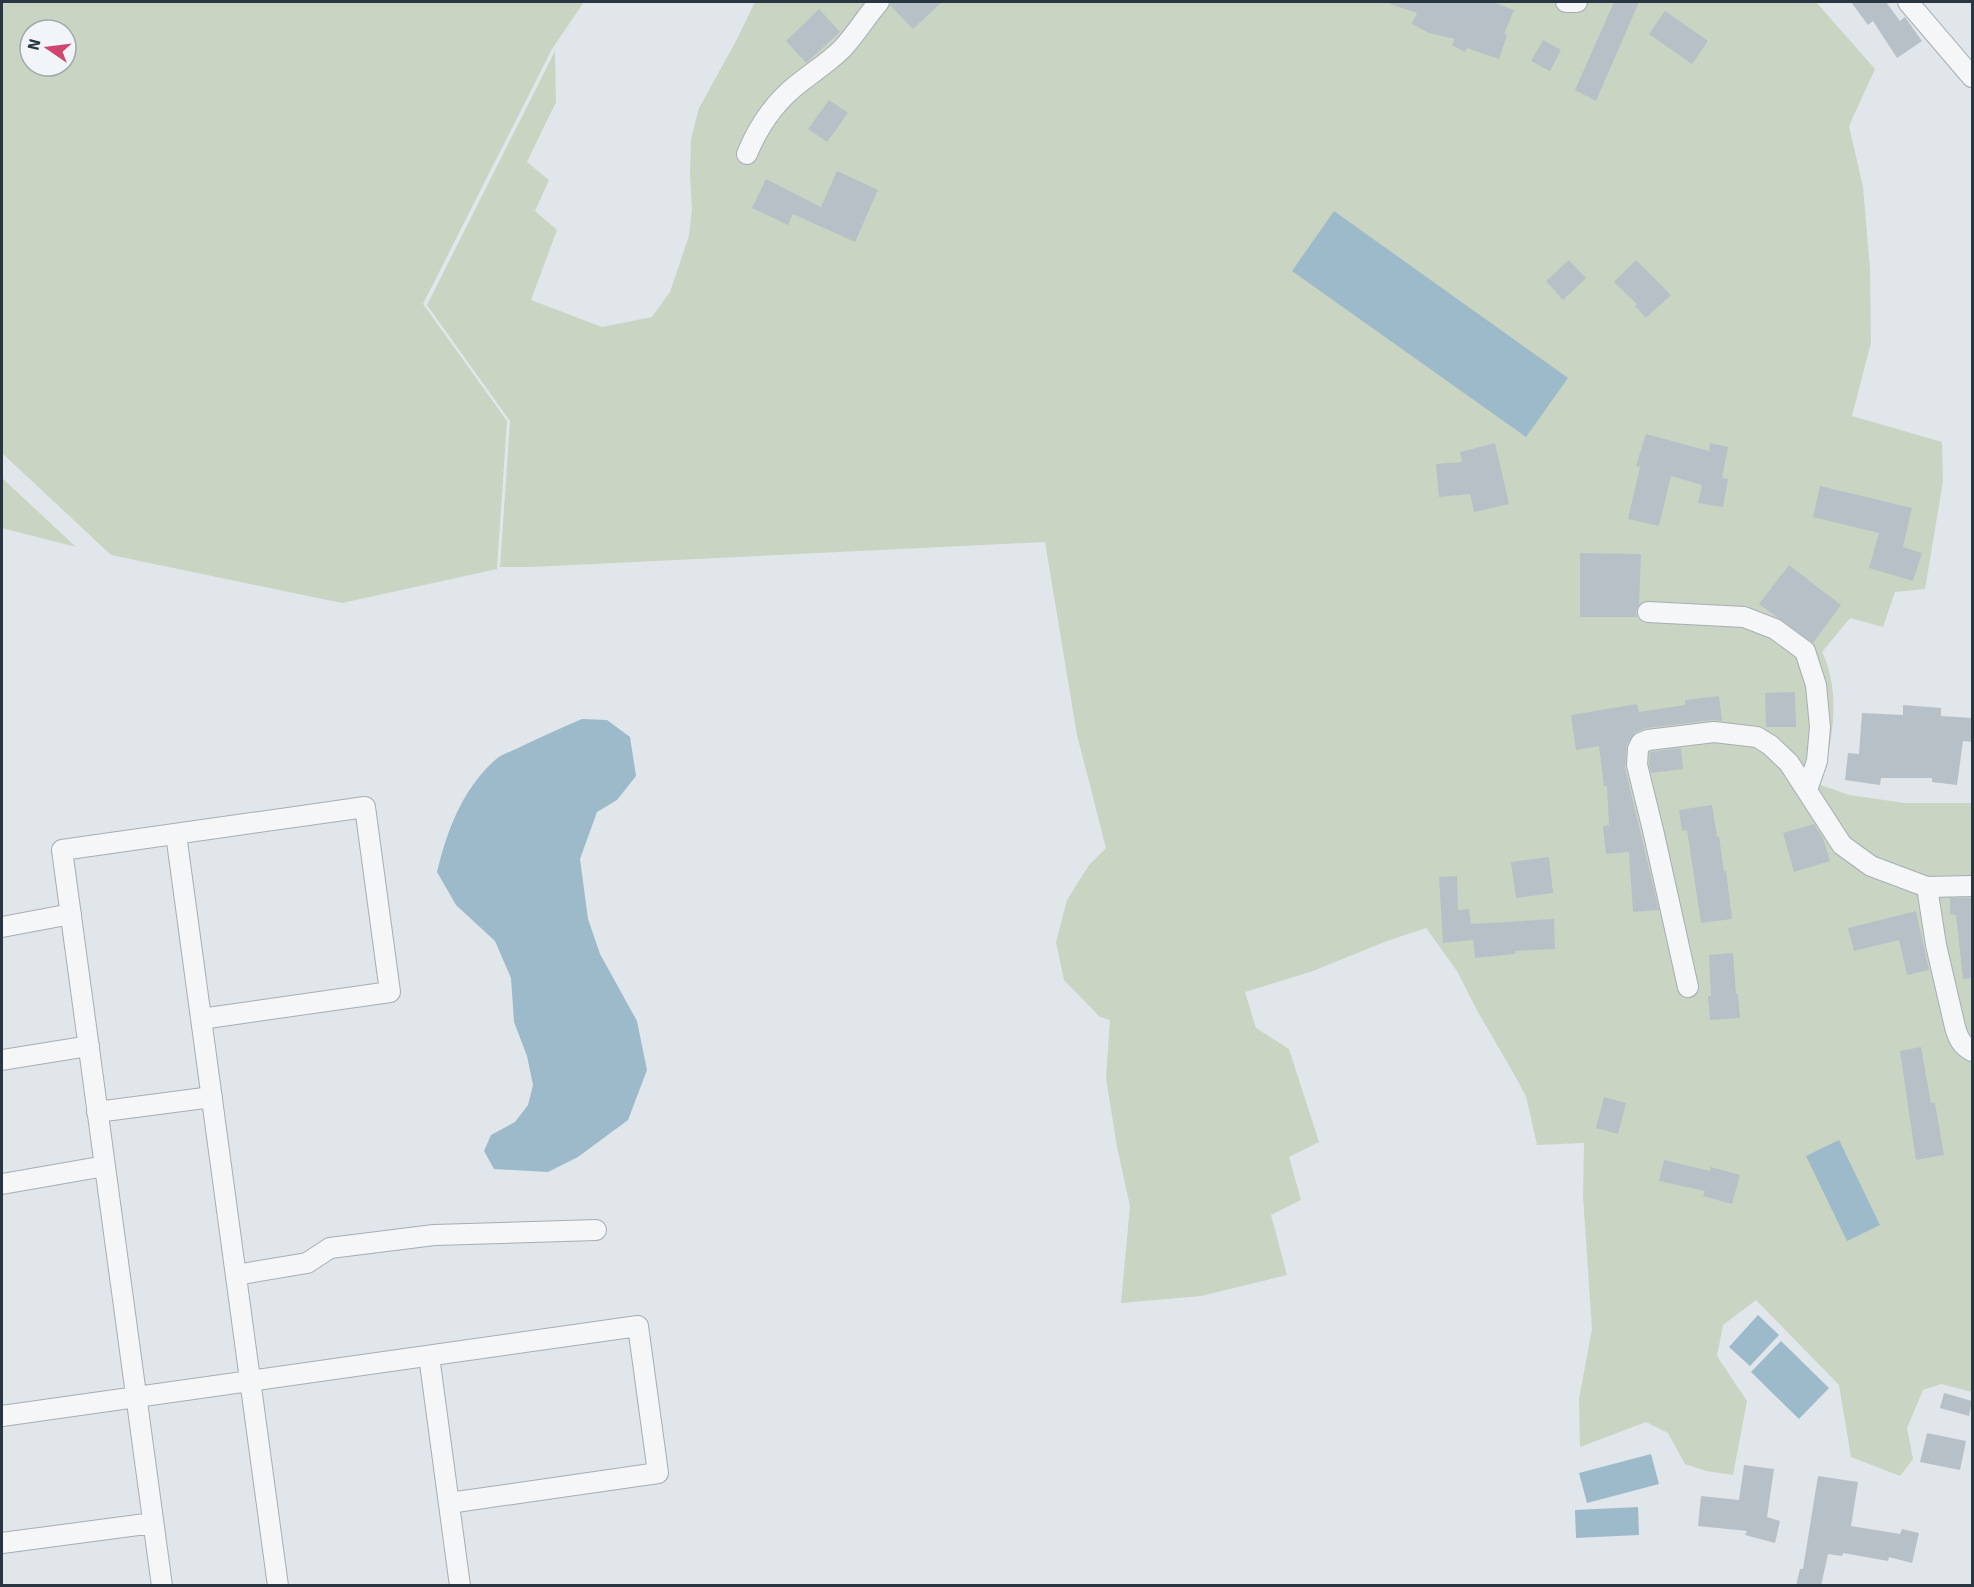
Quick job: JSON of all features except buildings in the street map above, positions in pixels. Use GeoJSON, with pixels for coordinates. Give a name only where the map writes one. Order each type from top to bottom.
{"type":"FeatureCollection","features":[{"type":"Feature","properties":{"kind":"street"},"geometry":{"type":"LineString","coordinates":[[747,154],[768,115],[796,85],[828,62],[844,47],[879,2]]}},
{"type":"Feature","properties":{"kind":"street"},"geometry":{"type":"LineString","coordinates":[[1566,2],[1577,2]]}},
{"type":"Feature","properties":{"kind":"street"},"geometry":{"type":"LineString","coordinates":[[1908,2],[1972,77]]}},
{"type":"Feature","properties":{"kind":"street"},"geometry":{"type":"LineString","coordinates":[[1648,612],[1744,617],[1775,628],[1805,651],[1816,685],[1821,727],[1817,761],[1808,790]]}},
{"type":"Feature","properties":{"kind":"street"},"geometry":{"type":"LineString","coordinates":[[1688,987],[1637,765],[1638,749],[1641,743],[1648,740],[1714,732],[1757,737],[1770,745],[1789,763],[1842,845],[1871,866],[1927,887],[1972,886]]}},
{"type":"Feature","properties":{"kind":"street"},"geometry":{"type":"LineString","coordinates":[[162,1586],[62,850],[365,807],[390,992],[201,1019]]}},
{"type":"Feature","properties":{"kind":"street"},"geometry":{"type":"LineString","coordinates":[[176,834],[278,1586]]}},
{"type":"Feature","properties":{"kind":"street"},"geometry":{"type":"LineString","coordinates":[[1927,887],[1936,945],[1955,1027],[1966,1048],[1972,1051]]}},
{"type":"Feature","properties":{"kind":"street"},"geometry":{"type":"LineString","coordinates":[[2,927],[71,915]]}},
{"type":"Feature","properties":{"kind":"street"},"geometry":{"type":"LineString","coordinates":[[2,1060],[89,1046]]}},
{"type":"Feature","properties":{"kind":"street"},"geometry":{"type":"LineString","coordinates":[[97,1112],[212,1097]]}},
{"type":"Feature","properties":{"kind":"street"},"geometry":{"type":"LineString","coordinates":[[2,1184],[105,1166]]}},
{"type":"Feature","properties":{"kind":"street"},"geometry":{"type":"LineString","coordinates":[[236,1275],[307,1263],[330,1248],[434,1235],[596,1230]]}},
{"type":"Feature","properties":{"kind":"street"},"geometry":{"type":"LineString","coordinates":[[2,1416],[638,1326],[658,1473],[449,1503]]}},
{"type":"Feature","properties":{"kind":"street"},"geometry":{"type":"LineString","coordinates":[[429,1356],[460,1586]]}},
{"type":"Feature","properties":{"kind":"street"},"geometry":{"type":"LineString","coordinates":[[2,1543],[153,1523]]}},
{"type":"Feature","properties":{"kind":"green space"},"geometry":{"type":"Polygon","coordinates":[[[2,2],[584,2],[552,49],[423,304],[507,421],[497,569],[342,603],[111,555],[2,453],[2,2]]]}},
{"type":"Feature","properties":{"kind":"green space"},"geometry":{"type":"Polygon","coordinates":[[[755,2],[1816,2],[1875,69],[1849,126],[1863,187],[1870,269],[1871,343],[1852,416],[1942,442],[1943,481],[1925,589],[1895,592],[1883,627],[1850,618],[1822,652],[1832,684],[1833,718],[1829,752],[1821,785],[1849,795],[1905,803],[1972,803],[1972,1392],[1941,1384],[1923,1390],[1907,1428],[1913,1459],[1900,1476],[1851,1457],[1839,1385],[1756,1300],[1723,1325],[1717,1356],[1747,1401],[1733,1475],[1706,1471],[1685,1464],[1668,1433],[1646,1422],[1580,1447],[1579,1399],[1592,1329],[1583,1197],[1584,1143],[1537,1145],[1526,1096],[1457,971],[1426,928],[1313,971],[1245,992],[1256,1028],[1289,1049],[1319,1142],[1289,1157],[1301,1200],[1271,1215],[1287,1275],[1201,1296],[1121,1303],[1130,1206],[1117,1147],[1106,1078],[1110,1020],[1100,1017],[1064,980],[1056,942],[1067,900],[1089,865],[1106,848],[1077,735],[1045,542],[500,567],[510,421],[427,305],[555,51],[556,102],[527,162],[549,180],[535,211],[557,230],[531,300],[602,327],[652,317],[670,292],[689,236],[692,209],[691,139],[699,108],[755,2]]]}},
{"type":"Feature","properties":{"kind":"green space"},"geometry":{"type":"Polygon","coordinates":[[[2,478],[76,547],[2,528],[2,478]]]}},
{"type":"Feature","properties":{"kind":"water"},"geometry":{"type":"Polygon","coordinates":[[[1334,211],[1568,378],[1526,437],[1292,271],[1334,211]]]}},
{"type":"Feature","properties":{"kind":"water"},"geometry":{"type":"Polygon","coordinates":[[[582,719],[607,720],[630,737],[636,776],[617,800],[597,812],[580,859],[588,919],[600,954],[637,1021],[647,1070],[628,1120],[578,1157],[548,1172],[494,1169],[484,1151],[491,1135],[515,1122],[528,1105],[533,1085],[527,1056],[514,1022],[511,978],[495,941],[456,905],[437,872],[457,812],[483,772],[502,755],[582,719]]]}},
{"type":"Feature","properties":{"kind":"water"},"geometry":{"type":"Polygon","coordinates":[[[1839,1140],[1880,1225],[1847,1241],[1806,1156],[1839,1140]]]}},
{"type":"Feature","properties":{"kind":"water"},"geometry":{"type":"Polygon","coordinates":[[[1758,1315],[1779,1335],[1750,1366],[1729,1347],[1758,1315]]]}},
{"type":"Feature","properties":{"kind":"water"},"geometry":{"type":"Polygon","coordinates":[[[1781,1341],[1829,1388],[1799,1419],[1751,1372],[1781,1341]]]}},
{"type":"Feature","properties":{"kind":"water"},"geometry":{"type":"Polygon","coordinates":[[[1651,1454],[1659,1484],[1587,1503],[1579,1473],[1651,1454]]]}},
{"type":"Feature","properties":{"kind":"water"},"geometry":{"type":"Polygon","coordinates":[[[1638,1507],[1639,1535],[1576,1538],[1575,1510],[1638,1507]]]}}]}
